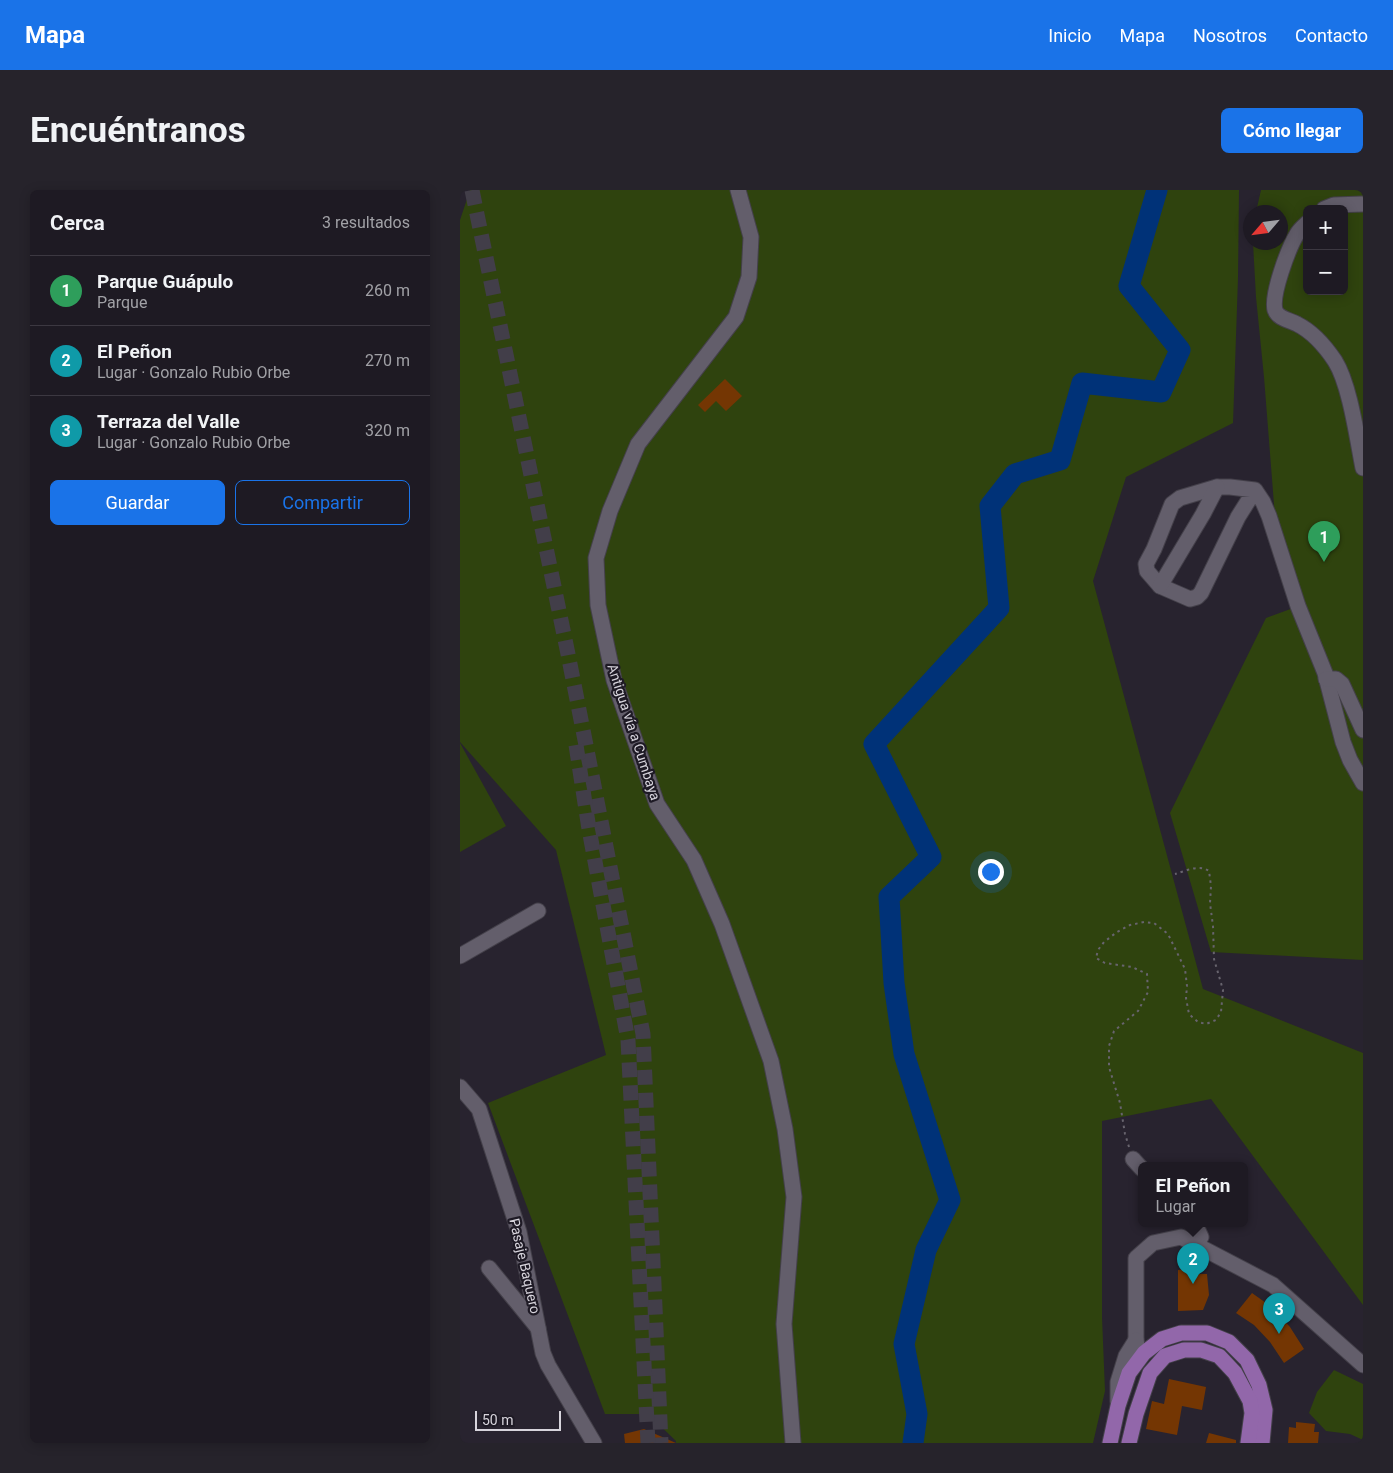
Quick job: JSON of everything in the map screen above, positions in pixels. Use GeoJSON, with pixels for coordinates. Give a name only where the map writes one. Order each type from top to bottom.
{"type":"FeatureCollection","features":[{"type":"Feature","properties":{"kind":"main road"},"geometry":{"type":"LineString","coordinates":[[1110,1443],[1118,1406],[1129,1373],[1144,1353],[1162,1339],[1181,1333],[1208,1333],[1229,1342],[1247,1360],[1259,1385],[1265,1410],[1260,1442]]}},
{"type":"Feature","properties":{"kind":"main road"},"geometry":{"type":"LineString","coordinates":[[1130,1443],[1136,1414],[1150,1373],[1165,1356],[1184,1350],[1201,1350],[1220,1356],[1235,1373],[1250,1401],[1260,1442]]}},
{"type":"Feature","properties":{"kind":"street","name":"Antigua vía a Cumbaya"},"geometry":{"type":"LineString","coordinates":[[738,190],[752,237],[749,277],[736,317],[638,444],[610,511],[596,558],[598,605],[614,680],[657,804],[694,860],[722,924],[771,1061],[785,1129],[794,1197],[784,1324],[793,1443]]}},
{"type":"Feature","properties":{"kind":"street"},"geometry":{"type":"LineString","coordinates":[[1334,205],[1363,204]]}},
{"type":"Feature","properties":{"kind":"street"},"geometry":{"type":"LineString","coordinates":[[1303,227],[1298,232],[1287,254],[1274,300],[1275,309],[1277,314],[1286,320],[1314,334],[1336,362],[1347,390],[1363,468]]}},
{"type":"Feature","properties":{"kind":"street"},"geometry":{"type":"LineString","coordinates":[[1255,490],[1238,518],[1201,593],[1197,597],[1190,599],[1160,586],[1147,571],[1146,564],[1172,504],[1180,498],[1217,487],[1255,490],[1269,516],[1298,606],[1326,679],[1343,742],[1350,760],[1363,783]]}},
{"type":"Feature","properties":{"kind":"street"},"geometry":{"type":"LineString","coordinates":[[1160,586],[1217,487]]}},
{"type":"Feature","properties":{"kind":"street"},"geometry":{"type":"LineString","coordinates":[[1326,679],[1336,679],[1342,684],[1363,730]]}},
{"type":"Feature","properties":{"kind":"street"},"geometry":{"type":"LineString","coordinates":[[460,956],[538,911]]}},
{"type":"Feature","properties":{"kind":"street","name":"Pasaje Baquero"},"geometry":{"type":"LineString","coordinates":[[460,1086],[479,1109],[519,1232],[543,1353],[548,1365],[594,1443]]}},
{"type":"Feature","properties":{"kind":"street"},"geometry":{"type":"LineString","coordinates":[[1195,1244],[1201,1237],[1196,1227]]}},
{"type":"Feature","properties":{"kind":"street"},"geometry":{"type":"LineString","coordinates":[[1144,1353],[1137,1348],[1136,1340],[1136,1258],[1153,1243],[1181,1237],[1273,1285],[1363,1365]]}},
{"type":"Feature","properties":{"kind":"street"},"geometry":{"type":"LineString","coordinates":[[489,1268],[538,1329]]}},
{"type":"Feature","properties":{"kind":"street"},"geometry":{"type":"LineString","coordinates":[[1118,1406],[1118,1382],[1126,1356],[1136,1340]]}},
{"type":"Feature","properties":{"kind":"path"},"geometry":{"type":"LineString","coordinates":[[1137,1164],[1125,1134],[1120,1103],[1109,1067],[1109,1046],[1114,1031],[1138,1011],[1145,998],[1148,992],[1147,974],[1132,967],[1105,963],[1096,958],[1098,950],[1104,942],[1117,932],[1130,925],[1144,922],[1154,923],[1168,934],[1185,968],[1186,998],[1189,1014],[1198,1022],[1206,1024],[1216,1020],[1221,1012],[1223,990],[1214,959],[1209,871],[1204,868],[1197,868],[1175,874]]}},
{"type":"Feature","properties":{"kind":"green space"},"geometry":{"type":"Polygon","coordinates":[[[470,190],[1239,190],[1233,423],[1126,477],[1093,581],[1203,989],[1363,1053],[1363,1305],[1211,1099],[1102,1121],[1102,1317],[1105,1391],[1093,1443],[676,1443],[648,1414],[605,1414],[488,1103],[606,1055],[556,850],[460,742],[460,220],[470,190]]]}},
{"type":"Feature","properties":{"kind":"green space"},"geometry":{"type":"Polygon","coordinates":[[[1261,190],[1363,190],[1363,960],[1211,952],[1170,813],[1266,618],[1296,607],[1275,517],[1253,250],[1288,250],[1288,205],[1258,205],[1261,190]]]}},
{"type":"Feature","properties":{"kind":"green space"},"geometry":{"type":"Polygon","coordinates":[[[460,743],[506,826],[460,852],[460,743]]]}},
{"type":"Feature","properties":{"kind":"green space"},"geometry":{"type":"Polygon","coordinates":[[[1334,1370],[1363,1384],[1363,1440],[1350,1434],[1326,1431],[1309,1413],[1317,1392],[1334,1370]]]}},
{"type":"Feature","properties":{"kind":"building"},"geometry":{"type":"Polygon","coordinates":[[[725,379],[742,396],[726,411],[716,401],[705,412],[698,405],[725,379]]]}},
{"type":"Feature","properties":{"kind":"building"},"geometry":{"type":"Polygon","coordinates":[[[1194,1268],[1194,1274],[1207,1274],[1209,1295],[1203,1310],[1178,1311],[1178,1270],[1194,1268]]]}},
{"type":"Feature","properties":{"kind":"building"},"geometry":{"type":"Polygon","coordinates":[[[1252,1293],[1273,1308],[1290,1327],[1304,1349],[1284,1363],[1270,1342],[1254,1325],[1236,1313],[1252,1293]]]}},
{"type":"Feature","properties":{"kind":"building"},"geometry":{"type":"Polygon","coordinates":[[[1169,1379],[1206,1387],[1202,1410],[1182,1406],[1177,1435],[1146,1429],[1152,1401],[1164,1404],[1169,1379]]]}},
{"type":"Feature","properties":{"kind":"building"},"geometry":{"type":"Polygon","coordinates":[[[1296,1422],[1315,1424],[1314,1432],[1319,1432],[1318,1443],[1288,1443],[1289,1427],[1296,1428],[1296,1422]]]}},
{"type":"Feature","properties":{"kind":"building"},"geometry":{"type":"Polygon","coordinates":[[[644,1429],[676,1443],[625,1443],[624,1434],[644,1429]]]}},
{"type":"Feature","properties":{"kind":"building"},"geometry":{"type":"Polygon","coordinates":[[[1209,1433],[1236,1440],[1236,1443],[1206,1443],[1209,1433]]]}},
{"type":"Feature","properties":{"kind":"waterway"},"geometry":{"type":"LineString","coordinates":[[913,1443],[917,1414],[904,1344],[926,1250],[950,1200],[904,1054],[894,983],[889,897],[931,857],[874,744],[999,608],[990,506],[1015,474],[1060,460],[1082,383],[1161,392],[1180,350],[1129,286],[1157,190]]}},
{"type":"Feature","properties":{"kind":"tunnel"},"geometry":{"type":"LineString","coordinates":[[472,190],[568,654],[643,1034],[661,1443]]}},
{"type":"Feature","properties":{"kind":"tunnel"},"geometry":{"type":"LineString","coordinates":[[576,745],[589,829],[628,1040],[648,1443]]}},
{"type":"Feature","properties":{"kind":"place","name":"Parque Guápulo"},"geometry":{"type":"Point","coordinates":[1324,562]}},
{"type":"Feature","properties":{"kind":"place","name":"El Peñon"},"geometry":{"type":"Point","coordinates":[1193,1284]}},
{"type":"Feature","properties":{"kind":"place","name":"Terraza del Valle"},"geometry":{"type":"Point","coordinates":[1279,1334]}}]}
